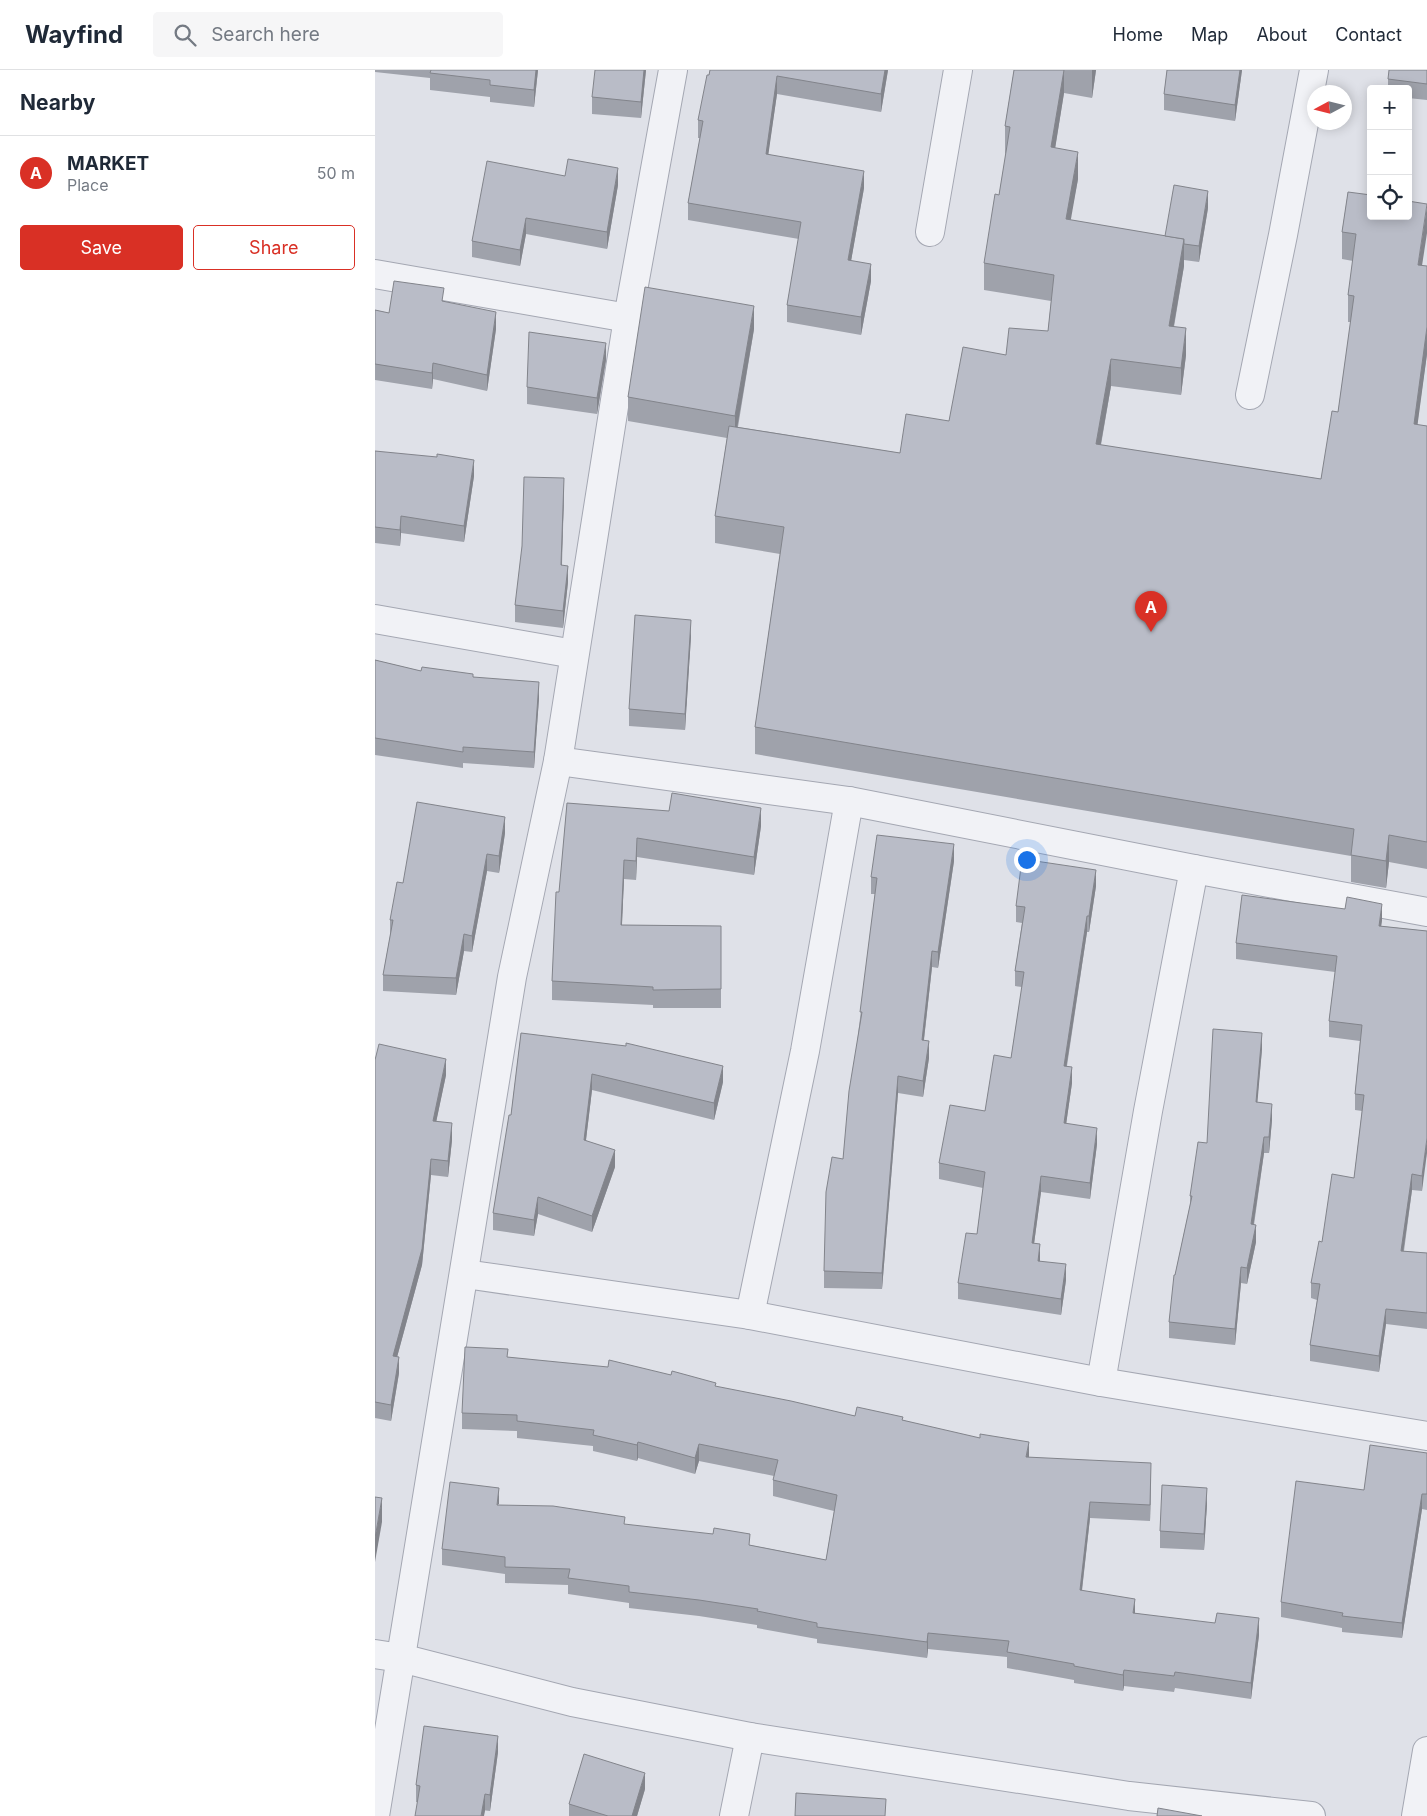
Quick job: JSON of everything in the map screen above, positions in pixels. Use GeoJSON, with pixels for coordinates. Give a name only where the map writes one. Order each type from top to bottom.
{"type":"FeatureCollection","features":[{"type":"Feature","properties":{"kind":"street"},"geometry":{"type":"LineString","coordinates":[[375,1816],[388,1656],[465,1274],[512,977],[557,761],[628,318],[673,70]]}},
{"type":"Feature","properties":{"kind":"street"},"geometry":{"type":"LineString","coordinates":[[930,232],[958,70]]}},
{"type":"Feature","properties":{"kind":"street"},"geometry":{"type":"LineString","coordinates":[[1250,395],[1283,236],[1314,70]]}},
{"type":"Feature","properties":{"kind":"street"},"geometry":{"type":"LineString","coordinates":[[375,274],[628,318]]}},
{"type":"Feature","properties":{"kind":"street"},"geometry":{"type":"LineString","coordinates":[[375,619],[574,654]]}},
{"type":"Feature","properties":{"kind":"street"},"geometry":{"type":"LineString","coordinates":[[557,761],[849,801],[1194,869],[1427,912]]}},
{"type":"Feature","properties":{"kind":"street"},"geometry":{"type":"LineString","coordinates":[[750,1315],[805,1051],[849,801]]}},
{"type":"Feature","properties":{"kind":"street"},"geometry":{"type":"LineString","coordinates":[[1101,1382],[1150,1101],[1194,869]]}},
{"type":"Feature","properties":{"kind":"street"},"geometry":{"type":"LineString","coordinates":[[465,1274],[750,1315],[1101,1382],[1427,1436]]}},
{"type":"Feature","properties":{"kind":"street"},"geometry":{"type":"LineString","coordinates":[[388,1656],[573,1702],[1127,1806],[1311,1816]]}},
{"type":"Feature","properties":{"kind":"street"},"geometry":{"type":"LineString","coordinates":[[734,1816],[750,1736]]}},
{"type":"Feature","properties":{"kind":"street"},"geometry":{"type":"LineString","coordinates":[[1415,1816],[1427,1751]]}},
{"type":"Feature","properties":{"kind":"building"},"geometry":{"type":"Polygon","coordinates":[[[431,70],[536,70],[534,90],[490,85],[490,80],[430,73],[431,70]]]}},
{"type":"Feature","properties":{"kind":"building"},"geometry":{"type":"Polygon","coordinates":[[[595,70],[644,70],[641,102],[592,97],[595,70]]]}},
{"type":"Feature","properties":{"kind":"building"},"geometry":{"type":"Polygon","coordinates":[[[710,70],[885,70],[881,94],[777,76],[766,154],[864,171],[848,260],[871,264],[861,317],[787,305],[801,222],[688,203],[703,121],[698,120],[707,75],[709,75],[710,70]]]}},
{"type":"Feature","properties":{"kind":"building"},"geometry":{"type":"Polygon","coordinates":[[[1014,70],[1064,70],[1051,147],[1078,152],[1066,219],[1184,239],[1169,326],[1186,328],[1181,368],[1111,359],[1096,444],[1321,479],[1332,411],[1338,412],[1354,296],[1348,295],[1356,234],[1342,232],[1348,192],[1367,194],[1367,220],[1412,220],[1412,202],[1427,204],[1418,265],[1427,266],[1427,327],[1414,424],[1427,426],[1427,842],[1389,835],[1386,861],[1351,855],[1354,829],[755,727],[784,527],[715,516],[729,426],[900,453],[906,414],[949,421],[963,347],[1006,355],[1009,328],[1048,331],[1054,275],[984,263],[995,194],[999,195],[1010,127],[1005,126],[1014,70]]]}},
{"type":"Feature","properties":{"kind":"building"},"geometry":{"type":"Polygon","coordinates":[[[1167,70],[1240,70],[1235,105],[1164,94],[1167,70]]]}},
{"type":"Feature","properties":{"kind":"building"},"geometry":{"type":"Polygon","coordinates":[[[1389,70],[1427,70],[1427,84],[1388,79],[1389,70]]]}},
{"type":"Feature","properties":{"kind":"building"},"geometry":{"type":"Polygon","coordinates":[[[568,159],[618,168],[607,232],[526,218],[520,250],[472,241],[487,161],[565,176],[568,159]]]}},
{"type":"Feature","properties":{"kind":"building"},"geometry":{"type":"Polygon","coordinates":[[[1174,185],[1208,191],[1199,246],[1184,244],[1184,239],[1165,236],[1174,185]]]}},
{"type":"Feature","properties":{"kind":"building"},"geometry":{"type":"Polygon","coordinates":[[[394,281],[444,288],[442,301],[496,312],[487,375],[433,363],[432,373],[375,364],[375,310],[389,313],[394,281]]]}},
{"type":"Feature","properties":{"kind":"building"},"geometry":{"type":"Polygon","coordinates":[[[645,287],[754,306],[735,416],[628,397],[645,287]]]}},
{"type":"Feature","properties":{"kind":"building"},"geometry":{"type":"Polygon","coordinates":[[[529,332],[606,343],[597,398],[527,387],[529,332]]]}},
{"type":"Feature","properties":{"kind":"building"},"geometry":{"type":"Polygon","coordinates":[[[375,451],[437,457],[437,454],[474,460],[464,526],[401,516],[400,530],[375,527],[375,451]]]}},
{"type":"Feature","properties":{"kind":"building"},"geometry":{"type":"Polygon","coordinates":[[[524,477],[564,478],[561,565],[568,566],[563,611],[515,605],[522,546],[524,477]]]}},
{"type":"Feature","properties":{"kind":"building"},"geometry":{"type":"Polygon","coordinates":[[[635,615],[691,620],[685,714],[629,709],[635,615]]]}},
{"type":"Feature","properties":{"kind":"building"},"geometry":{"type":"Polygon","coordinates":[[[375,660],[421,671],[422,667],[473,674],[473,677],[539,682],[534,752],[463,747],[463,752],[375,738],[375,660]]]}},
{"type":"Feature","properties":{"kind":"building"},"geometry":{"type":"Polygon","coordinates":[[[672,793],[761,808],[754,857],[637,838],[636,861],[624,860],[621,925],[721,926],[721,989],[653,990],[653,987],[552,981],[556,892],[559,892],[567,803],[669,811],[672,793]]]}},
{"type":"Feature","properties":{"kind":"building"},"geometry":{"type":"Polygon","coordinates":[[[417,802],[505,817],[499,856],[487,854],[472,936],[464,934],[456,978],[383,975],[393,920],[390,920],[397,882],[403,883],[417,802]]]}},
{"type":"Feature","properties":{"kind":"building"},"geometry":{"type":"Polygon","coordinates":[[[877,835],[954,844],[938,952],[932,951],[922,1040],[929,1041],[923,1081],[898,1076],[882,1273],[824,1271],[826,1192],[832,1157],[843,1159],[849,1091],[862,1012],[860,1012],[877,878],[871,877],[877,835]]]}},
{"type":"Feature","properties":{"kind":"building"},"geometry":{"type":"Polygon","coordinates":[[[1022,859],[1096,870],[1064,1066],[1072,1067],[1064,1123],[1097,1128],[1090,1183],[1041,1176],[1032,1243],[1040,1244],[1038,1261],[1066,1264],[1061,1299],[958,1283],[966,1233],[977,1234],[985,1172],[939,1163],[950,1105],[985,1111],[994,1055],[1011,1058],[1024,972],[1015,971],[1025,907],[1016,906],[1022,859]]]}},
{"type":"Feature","properties":{"kind":"building"},"geometry":{"type":"Polygon","coordinates":[[[1242,895],[1345,909],[1347,897],[1382,904],[1379,926],[1427,931],[1427,1138],[1422,1176],[1412,1174],[1401,1251],[1427,1253],[1427,1313],[1386,1309],[1379,1356],[1310,1345],[1320,1284],[1311,1283],[1319,1241],[1322,1242],[1332,1174],[1354,1178],[1364,1095],[1355,1094],[1362,1025],[1329,1021],[1337,956],[1236,943],[1242,895]]]}},
{"type":"Feature","properties":{"kind":"building"},"geometry":{"type":"Polygon","coordinates":[[[1213,1029],[1262,1033],[1256,1102],[1272,1104],[1269,1137],[1264,1137],[1251,1224],[1256,1225],[1247,1268],[1241,1267],[1235,1329],[1169,1322],[1174,1275],[1192,1196],[1190,1196],[1198,1142],[1207,1143],[1213,1029]]]}},
{"type":"Feature","properties":{"kind":"building"},"geometry":{"type":"Polygon","coordinates":[[[521,1033],[626,1046],[626,1043],[723,1066],[714,1103],[592,1074],[584,1140],[615,1150],[592,1216],[538,1197],[534,1220],[493,1213],[509,1115],[511,1115],[521,1033]]]}},
{"type":"Feature","properties":{"kind":"building"},"geometry":{"type":"Polygon","coordinates":[[[379,1044],[446,1059],[433,1121],[452,1123],[448,1161],[431,1159],[422,1249],[393,1356],[399,1357],[391,1405],[375,1402],[375,1060],[379,1044]]]}},
{"type":"Feature","properties":{"kind":"building"},"geometry":{"type":"Polygon","coordinates":[[[465,1347],[508,1349],[507,1357],[608,1367],[609,1360],[671,1375],[672,1371],[716,1383],[715,1386],[855,1416],[857,1407],[903,1417],[902,1420],[980,1438],[980,1434],[1029,1442],[1026,1457],[1151,1463],[1150,1505],[1090,1502],[1080,1590],[1135,1599],[1133,1613],[1215,1623],[1217,1613],[1259,1618],[1251,1683],[1175,1672],[1174,1676],[1124,1670],[1123,1675],[1007,1652],[1009,1641],[928,1633],[927,1642],[817,1627],[817,1623],[757,1611],[758,1609],[629,1592],[629,1586],[568,1578],[570,1569],[505,1567],[505,1557],[442,1549],[450,1482],[499,1488],[497,1505],[553,1506],[625,1517],[624,1524],[713,1534],[714,1528],[750,1534],[749,1545],[826,1560],[837,1495],[773,1480],[778,1460],[699,1444],[695,1458],[638,1442],[637,1445],[593,1435],[594,1430],[517,1421],[517,1415],[462,1413],[465,1347]]]}},
{"type":"Feature","properties":{"kind":"building"},"geometry":{"type":"Polygon","coordinates":[[[1370,1445],[1427,1453],[1427,1494],[1422,1494],[1402,1623],[1342,1616],[1343,1613],[1281,1602],[1296,1481],[1364,1490],[1370,1445]]]}},
{"type":"Feature","properties":{"kind":"building"},"geometry":{"type":"Polygon","coordinates":[[[1162,1485],[1207,1488],[1204,1534],[1160,1531],[1162,1485]]]}},
{"type":"Feature","properties":{"kind":"building"},"geometry":{"type":"Polygon","coordinates":[[[375,1497],[382,1498],[375,1538],[375,1497]]]}},
{"type":"Feature","properties":{"kind":"building"},"geometry":{"type":"Polygon","coordinates":[[[424,1726],[498,1736],[490,1795],[485,1794],[481,1816],[415,1816],[420,1786],[416,1785],[424,1726]]]}},
{"type":"Feature","properties":{"kind":"building"},"geometry":{"type":"Polygon","coordinates":[[[584,1754],[645,1773],[632,1816],[608,1816],[569,1804],[584,1754]]]}},
{"type":"Feature","properties":{"kind":"building"},"geometry":{"type":"Polygon","coordinates":[[[796,1793],[886,1799],[885,1816],[795,1816],[796,1793]]]}},
{"type":"Feature","properties":{"kind":"building"},"geometry":{"type":"Polygon","coordinates":[[[1158,1808],[1202,1816],[1157,1816],[1158,1808]]]}},
{"type":"Feature","properties":{"kind":"place","name":"MARKET"},"geometry":{"type":"Point","coordinates":[1151,632]}}]}
